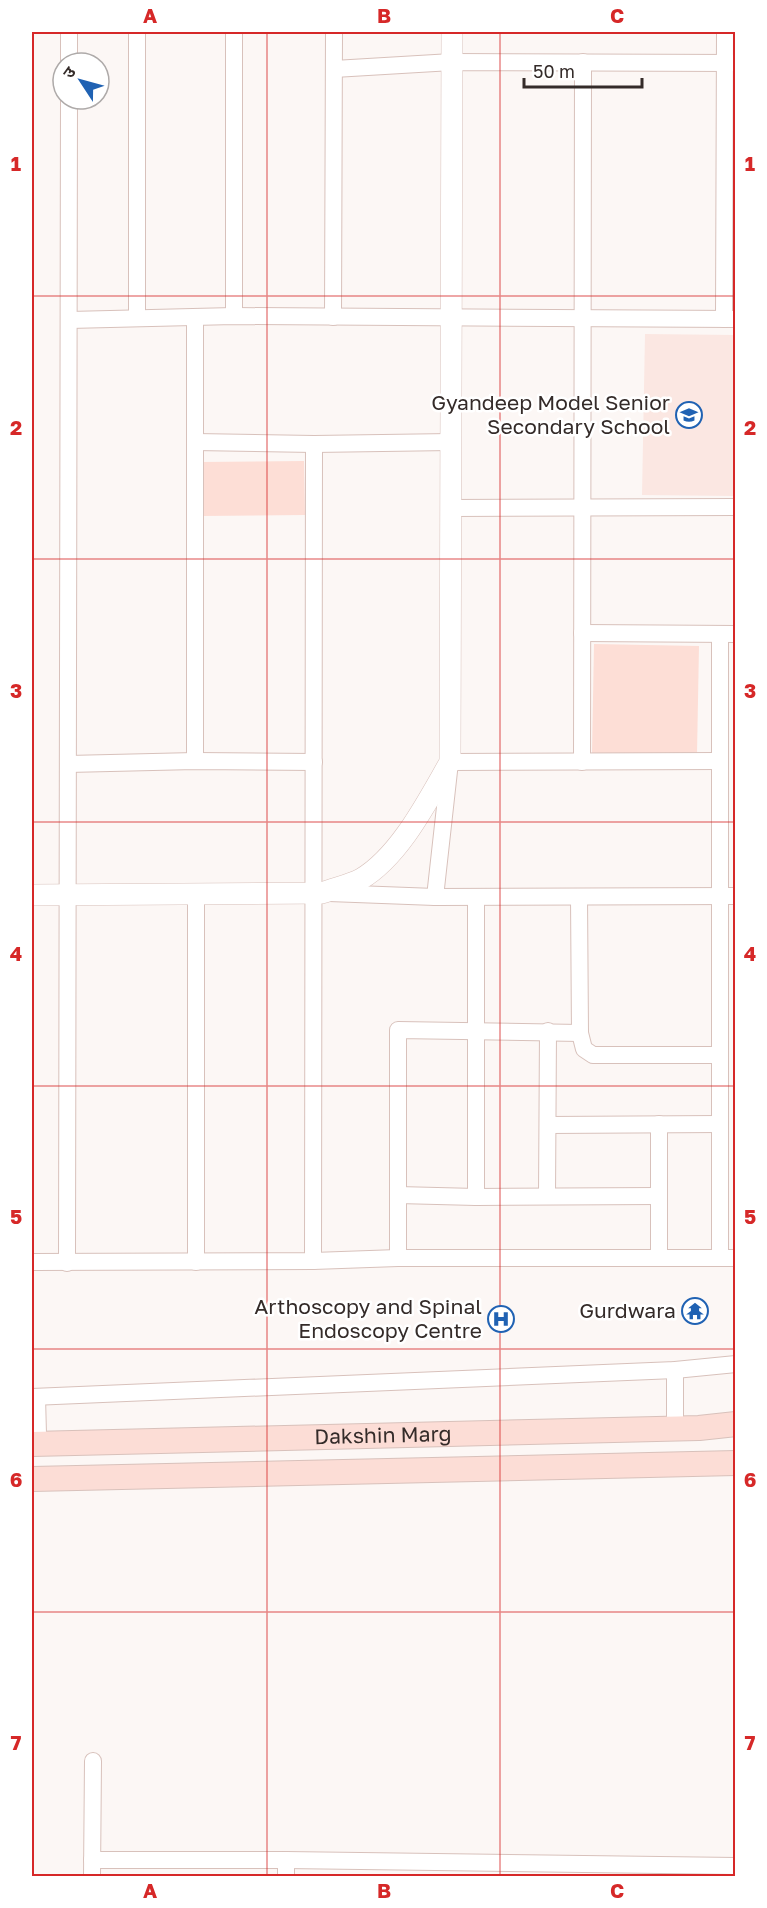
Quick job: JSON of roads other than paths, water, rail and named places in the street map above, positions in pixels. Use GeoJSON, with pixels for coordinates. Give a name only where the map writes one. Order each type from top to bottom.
{"type":"FeatureCollection","features":[{"type":"Feature","properties":{"kind":"main road","name":"Dakshin Marg"},"geometry":{"type":"LineString","coordinates":[[35,1439],[675,1429],[735,1424]]}},
{"type":"Feature","properties":{"kind":"main road","name":"Dakshin Marg"},"geometry":{"type":"LineString","coordinates":[[32,1479],[733,1464]]}},
{"type":"Feature","properties":{"kind":"street"},"geometry":{"type":"LineString","coordinates":[[69,32],[69,51]]}},
{"type":"Feature","properties":{"kind":"street"},"geometry":{"type":"LineString","coordinates":[[137,32],[137,318]]}},
{"type":"Feature","properties":{"kind":"street"},"geometry":{"type":"LineString","coordinates":[[234,32],[234,316]]}},
{"type":"Feature","properties":{"kind":"street"},"geometry":{"type":"LineString","coordinates":[[333,317],[334,32]]}},
{"type":"Feature","properties":{"kind":"street"},"geometry":{"type":"LineString","coordinates":[[435,897],[450,762],[452,32]]}},
{"type":"Feature","properties":{"kind":"street"},"geometry":{"type":"LineString","coordinates":[[69,320],[234,316],[730,319],[730,63],[725,32]]}},
{"type":"Feature","properties":{"kind":"street"},"geometry":{"type":"LineString","coordinates":[[334,69],[452,62],[730,63]]}},
{"type":"Feature","properties":{"kind":"street"},"geometry":{"type":"LineString","coordinates":[[582,762],[583,62]]}},
{"type":"Feature","properties":{"kind":"street"},"geometry":{"type":"LineString","coordinates":[[66,1263],[69,111]]}},
{"type":"Feature","properties":{"kind":"street"},"geometry":{"type":"LineString","coordinates":[[195,317],[195,761]]}},
{"type":"Feature","properties":{"kind":"street"},"geometry":{"type":"LineString","coordinates":[[195,442],[314,444],[451,442]]}},
{"type":"Feature","properties":{"kind":"street"},"geometry":{"type":"LineString","coordinates":[[313,1261],[318,894],[314,762],[314,444]]}},
{"type":"Feature","properties":{"kind":"street"},"geometry":{"type":"LineString","coordinates":[[451,508],[735,507]]}},
{"type":"Feature","properties":{"kind":"street"},"geometry":{"type":"LineString","coordinates":[[32,1262],[313,1261],[398,1258],[728,1258],[720,1124],[720,1054],[728,896],[720,761],[728,634],[582,633]]}},
{"type":"Feature","properties":{"kind":"street"},"geometry":{"type":"LineString","coordinates":[[68,764],[195,761],[314,762]]}},
{"type":"Feature","properties":{"kind":"street"},"geometry":{"type":"LineString","coordinates":[[450,762],[720,761]]}},
{"type":"Feature","properties":{"kind":"street"},"geometry":{"type":"LineString","coordinates":[[318,894],[361,879],[393,852],[424,808],[450,762]]}},
{"type":"Feature","properties":{"kind":"street"},"geometry":{"type":"LineString","coordinates":[[32,896],[318,894],[476,898],[728,896]]}},
{"type":"Feature","properties":{"kind":"street"},"geometry":{"type":"LineString","coordinates":[[196,895],[196,1262]]}},
{"type":"Feature","properties":{"kind":"street"},"geometry":{"type":"LineString","coordinates":[[579,897],[580,1033],[584,1048],[593,1055],[720,1054]]}},
{"type":"Feature","properties":{"kind":"street"},"geometry":{"type":"LineString","coordinates":[[476,898],[476,1197]]}},
{"type":"Feature","properties":{"kind":"street"},"geometry":{"type":"LineString","coordinates":[[398,1258],[398,1030],[580,1033]]}},
{"type":"Feature","properties":{"kind":"street"},"geometry":{"type":"LineString","coordinates":[[547,1196],[548,1031]]}},
{"type":"Feature","properties":{"kind":"street"},"geometry":{"type":"LineString","coordinates":[[659,1124],[659,1258]]}},
{"type":"Feature","properties":{"kind":"street"},"geometry":{"type":"LineString","coordinates":[[548,1125],[720,1124]]}},
{"type":"Feature","properties":{"kind":"street"},"geometry":{"type":"LineString","coordinates":[[398,1195],[659,1196]]}},
{"type":"Feature","properties":{"kind":"street"},"geometry":{"type":"LineString","coordinates":[[35,1439],[34,1397],[675,1370],[735,1364]]}},
{"type":"Feature","properties":{"kind":"street"},"geometry":{"type":"LineString","coordinates":[[675,1370],[675,1429]]}},
{"type":"Feature","properties":{"kind":"street"},"geometry":{"type":"LineString","coordinates":[[93,1761],[92,1868],[579,1870],[735,1866]]}},
{"type":"Feature","properties":{"kind":"place","name":"Gyandeep Model Senior Secondary School"},"geometry":{"type":"Point","coordinates":[689,415]}},
{"type":"Feature","properties":{"kind":"place","name":"Gurdwara"},"geometry":{"type":"Point","coordinates":[695,1311]}},
{"type":"Feature","properties":{"kind":"place","name":"Arthoscopy and Spinal Endoscopy Centre"},"geometry":{"type":"Point","coordinates":[501,1319]}}]}
